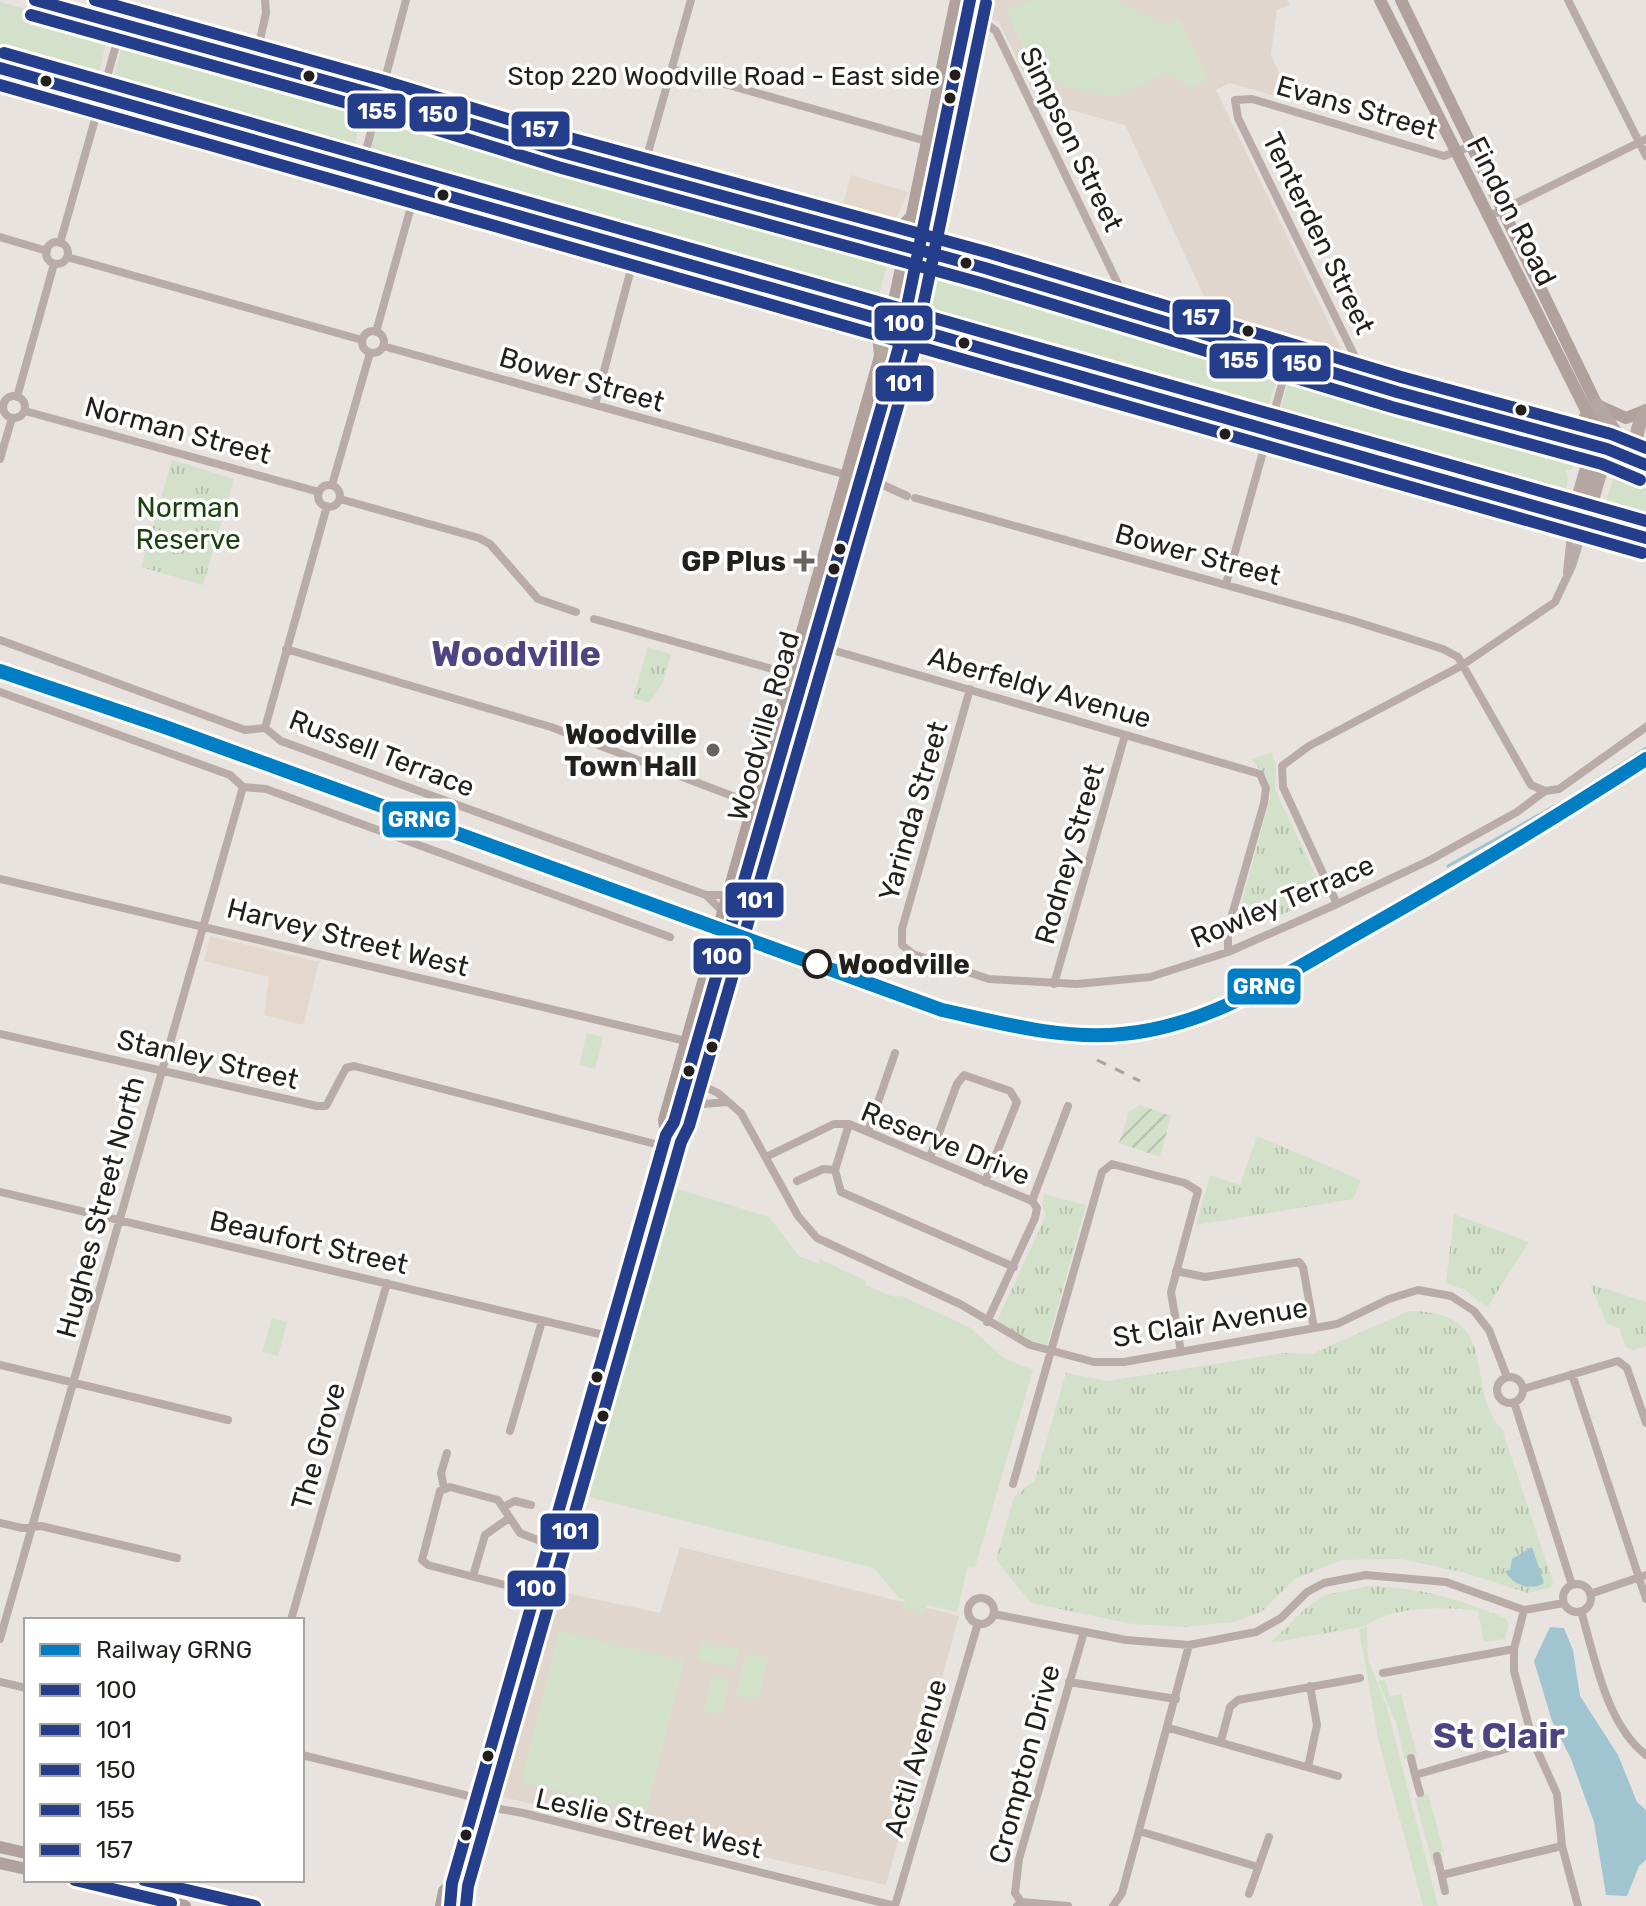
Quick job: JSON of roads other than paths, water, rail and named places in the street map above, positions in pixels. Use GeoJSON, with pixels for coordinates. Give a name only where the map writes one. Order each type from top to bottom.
{"type":"FeatureCollection","features":[{"type":"Feature","properties":{"kind":"highway"},"geometry":{"type":"LineString","coordinates":[[35,0],[380,96],[642,174],[913,248],[1646,463]]}},
{"type":"Feature","properties":{"kind":"highway"},"geometry":{"type":"LineString","coordinates":[[0,68],[416,189],[865,313],[898,316],[966,331],[1004,353]]}},
{"type":"Feature","properties":{"kind":"highway"},"geometry":{"type":"LineString","coordinates":[[865,313],[879,337],[881,355]]}},
{"type":"Feature","properties":{"kind":"highway"},"geometry":{"type":"LineString","coordinates":[[898,316],[943,336],[1646,538]]}},
{"type":"Feature","properties":{"kind":"highway"},"geometry":{"type":"LineString","coordinates":[[1592,408],[1646,463]]}},
{"type":"Feature","properties":{"kind":"highway"},"geometry":{"type":"LineString","coordinates":[[1646,410],[1636,427],[1636,438],[1646,463]]}},
{"type":"Feature","properties":{"kind":"highway"},"geometry":{"type":"LineString","coordinates":[[1579,519],[1600,448]]}},
{"type":"Feature","properties":{"kind":"main road","name":"Woodville Road"},"geometry":{"type":"LineString","coordinates":[[854,478],[881,355],[898,316],[913,248],[934,144],[956,0]]}},
{"type":"Feature","properties":{"kind":"main road","name":"Woodville Road"},"geometry":{"type":"LineString","coordinates":[[913,248],[914,213],[970,0]]}},
{"type":"Feature","properties":{"kind":"main road","name":"Findon Road"},"geometry":{"type":"LineString","coordinates":[[1380,0],[1488,217],[1592,408]]}},
{"type":"Feature","properties":{"kind":"main road","name":"Findon Road"},"geometry":{"type":"LineString","coordinates":[[1401,0],[1503,210],[1592,408],[1600,448]]}},
{"type":"Feature","properties":{"kind":"main road"},"geometry":{"type":"LineString","coordinates":[[852,231],[899,229],[914,213]]}},
{"type":"Feature","properties":{"kind":"main road","name":"Woodville Road"},"geometry":{"type":"LineString","coordinates":[[450,1906],[452,1883],[664,1140],[679,1106],[796,676],[854,478],[898,350],[898,316]]}},
{"type":"Feature","properties":{"kind":"main road"},"geometry":{"type":"LineString","coordinates":[[898,350],[910,343],[943,336]]}},
{"type":"Feature","properties":{"kind":"main road"},"geometry":{"type":"LineString","coordinates":[[1556,436],[1581,426],[1592,408],[1626,418],[1646,410]]}},
{"type":"Feature","properties":{"kind":"main road","name":"Woodville Road"},"geometry":{"type":"LineString","coordinates":[[664,1140],[664,1120],[722,911],[759,806]]}},
{"type":"Feature","properties":{"kind":"main road"},"geometry":{"type":"LineString","coordinates":[[0,1847],[24,1853]]}},
{"type":"Feature","properties":{"kind":"main road"},"geometry":{"type":"LineString","coordinates":[[0,1863],[24,1869]]}},
{"type":"Feature","properties":{"kind":"main road"},"geometry":{"type":"LineString","coordinates":[[81,1882],[146,1902],[185,1906]]}},
{"type":"Feature","properties":{"kind":"main road"},"geometry":{"type":"LineString","coordinates":[[152,1882],[255,1906]]}},
{"type":"Feature","properties":{"kind":"main road","name":"Woodville Road"},"geometry":{"type":"LineString","coordinates":[[441,1906],[444,1891],[452,1883]]}},
{"type":"Feature","properties":{"kind":"street"},"geometry":{"type":"LineString","coordinates":[[255,62],[266,13],[265,0]]}},
{"type":"Feature","properties":{"kind":"street"},"geometry":{"type":"LineString","coordinates":[[360,173],[406,0]]}},
{"type":"Feature","properties":{"kind":"street"},"geometry":{"type":"LineString","coordinates":[[642,174],[691,0]]}},
{"type":"Feature","properties":{"kind":"street"},"geometry":{"type":"LineString","coordinates":[[1568,0],[1643,140],[1646,156]]}},
{"type":"Feature","properties":{"kind":"street","name":"Simpson Street"},"geometry":{"type":"LineString","coordinates":[[952,19],[988,25],[996,31],[1118,284],[1123,300],[1121,309]]}},
{"type":"Feature","properties":{"kind":"street"},"geometry":{"type":"LineString","coordinates":[[60,243],[122,24]]}},
{"type":"Feature","properties":{"kind":"street"},"geometry":{"type":"LineString","coordinates":[[672,69],[934,144]]}},
{"type":"Feature","properties":{"kind":"street","name":"Evans Street"},"geometry":{"type":"LineString","coordinates":[[1234,107],[1239,98],[1252,99],[1444,156],[1472,146]]}},
{"type":"Feature","properties":{"kind":"street","name":"Tenterden Street"},"geometry":{"type":"LineString","coordinates":[[1234,107],[1356,359],[1354,379]]}},
{"type":"Feature","properties":{"kind":"street"},"geometry":{"type":"LineString","coordinates":[[1488,217],[1643,140]]}},
{"type":"Feature","properties":{"kind":"street"},"geometry":{"type":"LineString","coordinates":[[376,332],[416,189]]}},
{"type":"Feature","properties":{"kind":"street"},"geometry":{"type":"LineString","coordinates":[[0,237],[47,251]]}},
{"type":"Feature","properties":{"kind":"street"},"geometry":{"type":"LineString","coordinates":[[54,264],[47,258],[47,251],[53,243],[66,247],[67,257]]}},
{"type":"Feature","properties":{"kind":"street"},"geometry":{"type":"LineString","coordinates":[[595,405],[636,250]]}},
{"type":"Feature","properties":{"kind":"street"},"geometry":{"type":"LineString","coordinates":[[17,397],[54,264],[67,257],[362,340]]}},
{"type":"Feature","properties":{"kind":"street"},"geometry":{"type":"LineString","coordinates":[[332,485],[370,353],[383,346],[382,336],[376,332],[369,332],[362,340],[363,347],[370,353]]}},
{"type":"Feature","properties":{"kind":"street","name":"Bower Street"},"geometry":{"type":"LineString","coordinates":[[383,346],[1226,584],[1443,649],[1456,655],[1461,666]]}},
{"type":"Feature","properties":{"kind":"street"},"geometry":{"type":"LineString","coordinates":[[1226,584],[1289,359]]}},
{"type":"Feature","properties":{"kind":"street"},"geometry":{"type":"LineString","coordinates":[[0,459],[12,418],[25,411],[23,401],[17,397],[10,397],[2,403],[4,412],[12,418]]}},
{"type":"Feature","properties":{"kind":"street","name":"Norman Street"},"geometry":{"type":"LineString","coordinates":[[25,411],[319,492]]}},
{"type":"Feature","properties":{"kind":"street"},"geometry":{"type":"LineString","coordinates":[[327,506],[319,500],[319,492],[325,486],[332,485],[338,489],[340,499]]}},
{"type":"Feature","properties":{"kind":"street"},"geometry":{"type":"LineString","coordinates":[[265,728],[327,506],[340,499],[479,538],[497,551],[538,599],[576,612]]}},
{"type":"Feature","properties":{"kind":"street"},"geometry":{"type":"LineString","coordinates":[[1337,904],[1283,787],[1282,766],[1309,746],[1461,666],[1555,602],[1568,573],[1579,519]]}},
{"type":"Feature","properties":{"kind":"street"},"geometry":{"type":"LineString","coordinates":[[1568,573],[1579,519]]}},
{"type":"Feature","properties":{"kind":"street"},"geometry":{"type":"LineString","coordinates":[[594,619],[796,676]]}},
{"type":"Feature","properties":{"kind":"street","name":"Russell Terrace"},"geometry":{"type":"LineString","coordinates":[[0,640],[245,730],[265,728],[281,741],[706,895],[727,895]]}},
{"type":"Feature","properties":{"kind":"street","name":"Aberfeldy Avenue"},"geometry":{"type":"LineString","coordinates":[[806,642],[1250,769],[1264,781],[1264,803],[1228,929],[1228,952]]}},
{"type":"Feature","properties":{"kind":"street"},"geometry":{"type":"LineString","coordinates":[[286,649],[551,727],[759,806]]}},
{"type":"Feature","properties":{"kind":"street"},"geometry":{"type":"LineString","coordinates":[[1461,666],[1531,785],[1545,791]]}},
{"type":"Feature","properties":{"kind":"street","name":"Yarinda Street"},"geometry":{"type":"LineString","coordinates":[[902,945],[902,929],[970,689]]}},
{"type":"Feature","properties":{"kind":"street"},"geometry":{"type":"LineString","coordinates":[[0,692],[230,775],[243,787],[266,789],[670,937]]}},
{"type":"Feature","properties":{"kind":"street","name":"Rowley Terrace"},"geometry":{"type":"LineString","coordinates":[[902,945],[913,954],[966,973],[1054,984],[1150,977],[1228,952],[1430,860],[1528,806],[1545,791],[1559,789],[1646,727]]}},
{"type":"Feature","properties":{"kind":"street","name":"Rodney Street"},"geometry":{"type":"LineString","coordinates":[[1054,984],[1125,735]]}},
{"type":"Feature","properties":{"kind":"street","name":"Hughes Street North"},"geometry":{"type":"LineString","coordinates":[[0,1639],[243,787]]}},
{"type":"Feature","properties":{"kind":"street","name":"Harvey Street West"},"geometry":{"type":"LineString","coordinates":[[0,879],[686,1041]]}},
{"type":"Feature","properties":{"kind":"street","name":"Russell Terrace"},"geometry":{"type":"LineString","coordinates":[[706,895],[722,911]]}},
{"type":"Feature","properties":{"kind":"street","name":"Stanley Street"},"geometry":{"type":"LineString","coordinates":[[0,1034],[317,1106],[326,1106],[346,1068],[354,1066],[664,1140]]}},
{"type":"Feature","properties":{"kind":"street"},"geometry":{"type":"LineString","coordinates":[[868,1131],[895,1053]]}},
{"type":"Feature","properties":{"kind":"street","name":"St Clair Avenue"},"geometry":{"type":"LineString","coordinates":[[689,1068],[703,1086],[741,1113],[798,1216],[817,1238],[960,1304],[1030,1345],[1109,1363],[1337,1324],[1402,1293],[1434,1291],[1463,1303],[1482,1320],[1507,1377]]}},
{"type":"Feature","properties":{"kind":"street"},"geometry":{"type":"LineString","coordinates":[[930,1157],[957,1084],[964,1075],[1010,1091],[1017,1102],[985,1182]]}},
{"type":"Feature","properties":{"kind":"street"},"geometry":{"type":"LineString","coordinates":[[679,1106],[728,1102]]}},
{"type":"Feature","properties":{"kind":"street"},"geometry":{"type":"LineString","coordinates":[[1032,1201],[1068,1106]]}},
{"type":"Feature","properties":{"kind":"street","name":"Reserve Drive"},"geometry":{"type":"LineString","coordinates":[[766,1157],[834,1124],[849,1124],[1032,1201],[1037,1208],[1035,1218],[987,1322]]}},
{"type":"Feature","properties":{"kind":"street"},"geometry":{"type":"LineString","coordinates":[[849,1124],[835,1170],[841,1192],[1014,1267]]}},
{"type":"Feature","properties":{"kind":"street"},"geometry":{"type":"LineString","coordinates":[[1013,1484],[1102,1172],[1115,1163],[1197,1189],[1198,1197],[1176,1271],[1171,1300],[1181,1352]]}},
{"type":"Feature","properties":{"kind":"street"},"geometry":{"type":"LineString","coordinates":[[797,1181],[823,1169],[835,1170]]}},
{"type":"Feature","properties":{"kind":"street","name":"Beaufort Street"},"geometry":{"type":"LineString","coordinates":[[0,1192],[608,1336]]}},
{"type":"Feature","properties":{"kind":"street"},"geometry":{"type":"LineString","coordinates":[[1176,1271],[1205,1277],[1299,1262],[1303,1267],[1314,1328]]}},
{"type":"Feature","properties":{"kind":"street","name":"The Grove"},"geometry":{"type":"LineString","coordinates":[[292,1618],[387,1283]]}},
{"type":"Feature","properties":{"kind":"street"},"geometry":{"type":"LineString","coordinates":[[510,1431],[542,1321]]}},
{"type":"Feature","properties":{"kind":"street"},"geometry":{"type":"LineString","coordinates":[[1514,1402],[1523,1389],[1610,1362],[1623,1363],[1643,1403],[1646,1423]]}},
{"type":"Feature","properties":{"kind":"street"},"geometry":{"type":"LineString","coordinates":[[0,1365],[228,1420]]}},
{"type":"Feature","properties":{"kind":"street"},"geometry":{"type":"LineString","coordinates":[[1572,1374],[1642,1576],[1646,1599]]}},
{"type":"Feature","properties":{"kind":"street"},"geometry":{"type":"LineString","coordinates":[[1514,1402],[1505,1402],[1497,1392],[1499,1384],[1507,1377],[1517,1379],[1523,1389]]}},
{"type":"Feature","properties":{"kind":"street"},"geometry":{"type":"LineString","coordinates":[[1514,1402],[1572,1585]]}},
{"type":"Feature","properties":{"kind":"street"},"geometry":{"type":"LineString","coordinates":[[444,1488],[441,1473],[447,1453]]}},
{"type":"Feature","properties":{"kind":"street"},"geometry":{"type":"LineString","coordinates":[[444,1488],[498,1500],[520,1533],[548,1544]]}},
{"type":"Feature","properties":{"kind":"street"},"geometry":{"type":"LineString","coordinates":[[444,1488],[440,1491],[422,1560],[428,1565],[505,1585]]}},
{"type":"Feature","properties":{"kind":"street"},"geometry":{"type":"LineString","coordinates":[[503,1507],[515,1501],[531,1505]]}},
{"type":"Feature","properties":{"kind":"street"},"geometry":{"type":"LineString","coordinates":[[473,1576],[485,1535],[509,1518]]}},
{"type":"Feature","properties":{"kind":"street"},"geometry":{"type":"LineString","coordinates":[[0,1523],[41,1526],[177,1558]]}},
{"type":"Feature","properties":{"kind":"street"},"geometry":{"type":"LineString","coordinates":[[994,1614],[1156,1645],[1189,1645],[1239,1638],[1256,1632],[1281,1618],[1307,1592],[1324,1583],[1366,1575],[1446,1582],[1524,1610],[1564,1603]]}},
{"type":"Feature","properties":{"kind":"street"},"geometry":{"type":"LineString","coordinates":[[1590,1594],[1642,1576]]}},
{"type":"Feature","properties":{"kind":"street"},"geometry":{"type":"LineString","coordinates":[[1572,1585],[1581,1585],[1590,1594],[1589,1605],[1581,1611],[1570,1610],[1564,1603],[1564,1594],[1572,1585]]}},
{"type":"Feature","properties":{"kind":"street"},"geometry":{"type":"LineString","coordinates":[[980,1598],[991,1603],[994,1614],[988,1622],[978,1623],[969,1616],[975,1600],[980,1598]]}},
{"type":"Feature","properties":{"kind":"street"},"geometry":{"type":"LineString","coordinates":[[1524,1610],[1514,1649],[1514,1671],[1533,1741],[1557,1794],[1562,1846],[1578,1906]]}},
{"type":"Feature","properties":{"kind":"street"},"geometry":{"type":"LineString","coordinates":[[1581,1611],[1620,1726],[1631,1744],[1646,1755]]}},
{"type":"Feature","properties":{"kind":"street","name":"Actil Avenue"},"geometry":{"type":"LineString","coordinates":[[895,1906],[978,1623]]}},
{"type":"Feature","properties":{"kind":"street","name":"Crompton Drive"},"geometry":{"type":"LineString","coordinates":[[1019,1904],[1015,1893],[1019,1859],[1084,1632]]}},
{"type":"Feature","properties":{"kind":"street"},"geometry":{"type":"LineString","coordinates":[[1113,1906],[1121,1894],[1169,1728],[1189,1645]]}},
{"type":"Feature","properties":{"kind":"street"},"geometry":{"type":"LineString","coordinates":[[1383,1673],[1514,1649]]}},
{"type":"Feature","properties":{"kind":"street"},"geometry":{"type":"LineString","coordinates":[[1221,1741],[1230,1707],[1238,1700],[1360,1678]]}},
{"type":"Feature","properties":{"kind":"street"},"geometry":{"type":"LineString","coordinates":[[0,1682],[24,1688]]}},
{"type":"Feature","properties":{"kind":"street"},"geometry":{"type":"LineString","coordinates":[[1069,1682],[1176,1699]]}},
{"type":"Feature","properties":{"kind":"street"},"geometry":{"type":"LineString","coordinates":[[1308,1767],[1317,1725],[1310,1686]]}},
{"type":"Feature","properties":{"kind":"street"},"geometry":{"type":"LineString","coordinates":[[1169,1728],[1338,1776]]}},
{"type":"Feature","properties":{"kind":"street"},"geometry":{"type":"LineString","coordinates":[[1415,1775],[1533,1741]]}},
{"type":"Feature","properties":{"kind":"street","name":"Leslie Street West"},"geometry":{"type":"LineString","coordinates":[[304,1756],[476,1800],[488,1807],[523,1813],[895,1906]]}},
{"type":"Feature","properties":{"kind":"street"},"geometry":{"type":"LineString","coordinates":[[1411,1758],[1420,1793]]}},
{"type":"Feature","properties":{"kind":"street"},"geometry":{"type":"LineString","coordinates":[[1139,1831],[1258,1867]]}},
{"type":"Feature","properties":{"kind":"street"},"geometry":{"type":"LineString","coordinates":[[1249,1894],[1269,1837]]}},
{"type":"Feature","properties":{"kind":"street"},"geometry":{"type":"LineString","coordinates":[[1442,1875],[1562,1846]]}},
{"type":"Feature","properties":{"kind":"street"},"geometry":{"type":"LineString","coordinates":[[1437,1856],[1445,1891]]}},
{"type":"Feature","properties":{"kind":"street"},"geometry":{"type":"LineString","coordinates":[[146,1902],[148,1882]]}},
{"type":"Feature","properties":{"kind":"street"},"geometry":{"type":"LineString","coordinates":[[1019,1904],[1068,1906]]}},
{"type":"Feature","properties":{"kind":"water"},"geometry":{"type":"Polygon","coordinates":[[[1532,1547],[1544,1583],[1527,1587],[1517,1583],[1505,1571],[1510,1570],[1512,1559],[1532,1547]]]}},
{"type":"Feature","properties":{"kind":"water"},"geometry":{"type":"Polygon","coordinates":[[[1550,1627],[1564,1628],[1573,1650],[1580,1696],[1618,1755],[1637,1802],[1646,1810],[1646,1860],[1639,1866],[1627,1896],[1606,1895],[1594,1822],[1571,1759],[1552,1721],[1534,1661],[1550,1627]]]}},
{"type":"Feature","properties":{"kind":"waterway"},"geometry":{"type":"LineString","coordinates":[[1448,866],[1569,798],[1646,748]]}},
{"type":"Feature","properties":{"kind":"railway"},"geometry":{"type":"LineString","coordinates":[[491,846],[530,854]]}},
{"type":"Feature","properties":{"kind":"railway"},"geometry":{"type":"LineString","coordinates":[[1097,1060],[1140,1081]]}},
{"type":"Feature","properties":{"kind":"rail line","name":"GRNG"},"geometry":{"type":"LineString","coordinates":[[0,671],[165,727],[942,1010],[1076,1035],[1122,1034],[1155,1029],[1186,1021],[1246,996],[1468,869],[1646,759]]}},
{"type":"Feature","properties":{"kind":"place","name":"Stop 220 Woodville Road - East side"},"geometry":{"type":"Point","coordinates":[955,75]}},
{"type":"Feature","properties":{"kind":"place","name":"GP Plus"},"geometry":{"type":"Point","coordinates":[804,561]}},
{"type":"Feature","properties":{"kind":"place","name":"Woodville Town Hall"},"geometry":{"type":"Point","coordinates":[713,750]}},
{"type":"Feature","properties":{"kind":"place","name":"Woodville"},"geometry":{"type":"Point","coordinates":[817,964]}},
{"type":"Feature","properties":{"kind":"district","name":"Woodville"},"geometry":{"type":"Point","coordinates":[516,653]}},
{"type":"Feature","properties":{"kind":"district","name":"St Clair"},"geometry":{"type":"Point","coordinates":[1499,1735]}},
{"type":"Feature","properties":{"kind":"park label","name":"Norman Reserve"},"geometry":{"type":"Point","coordinates":[188,523]}}]}
